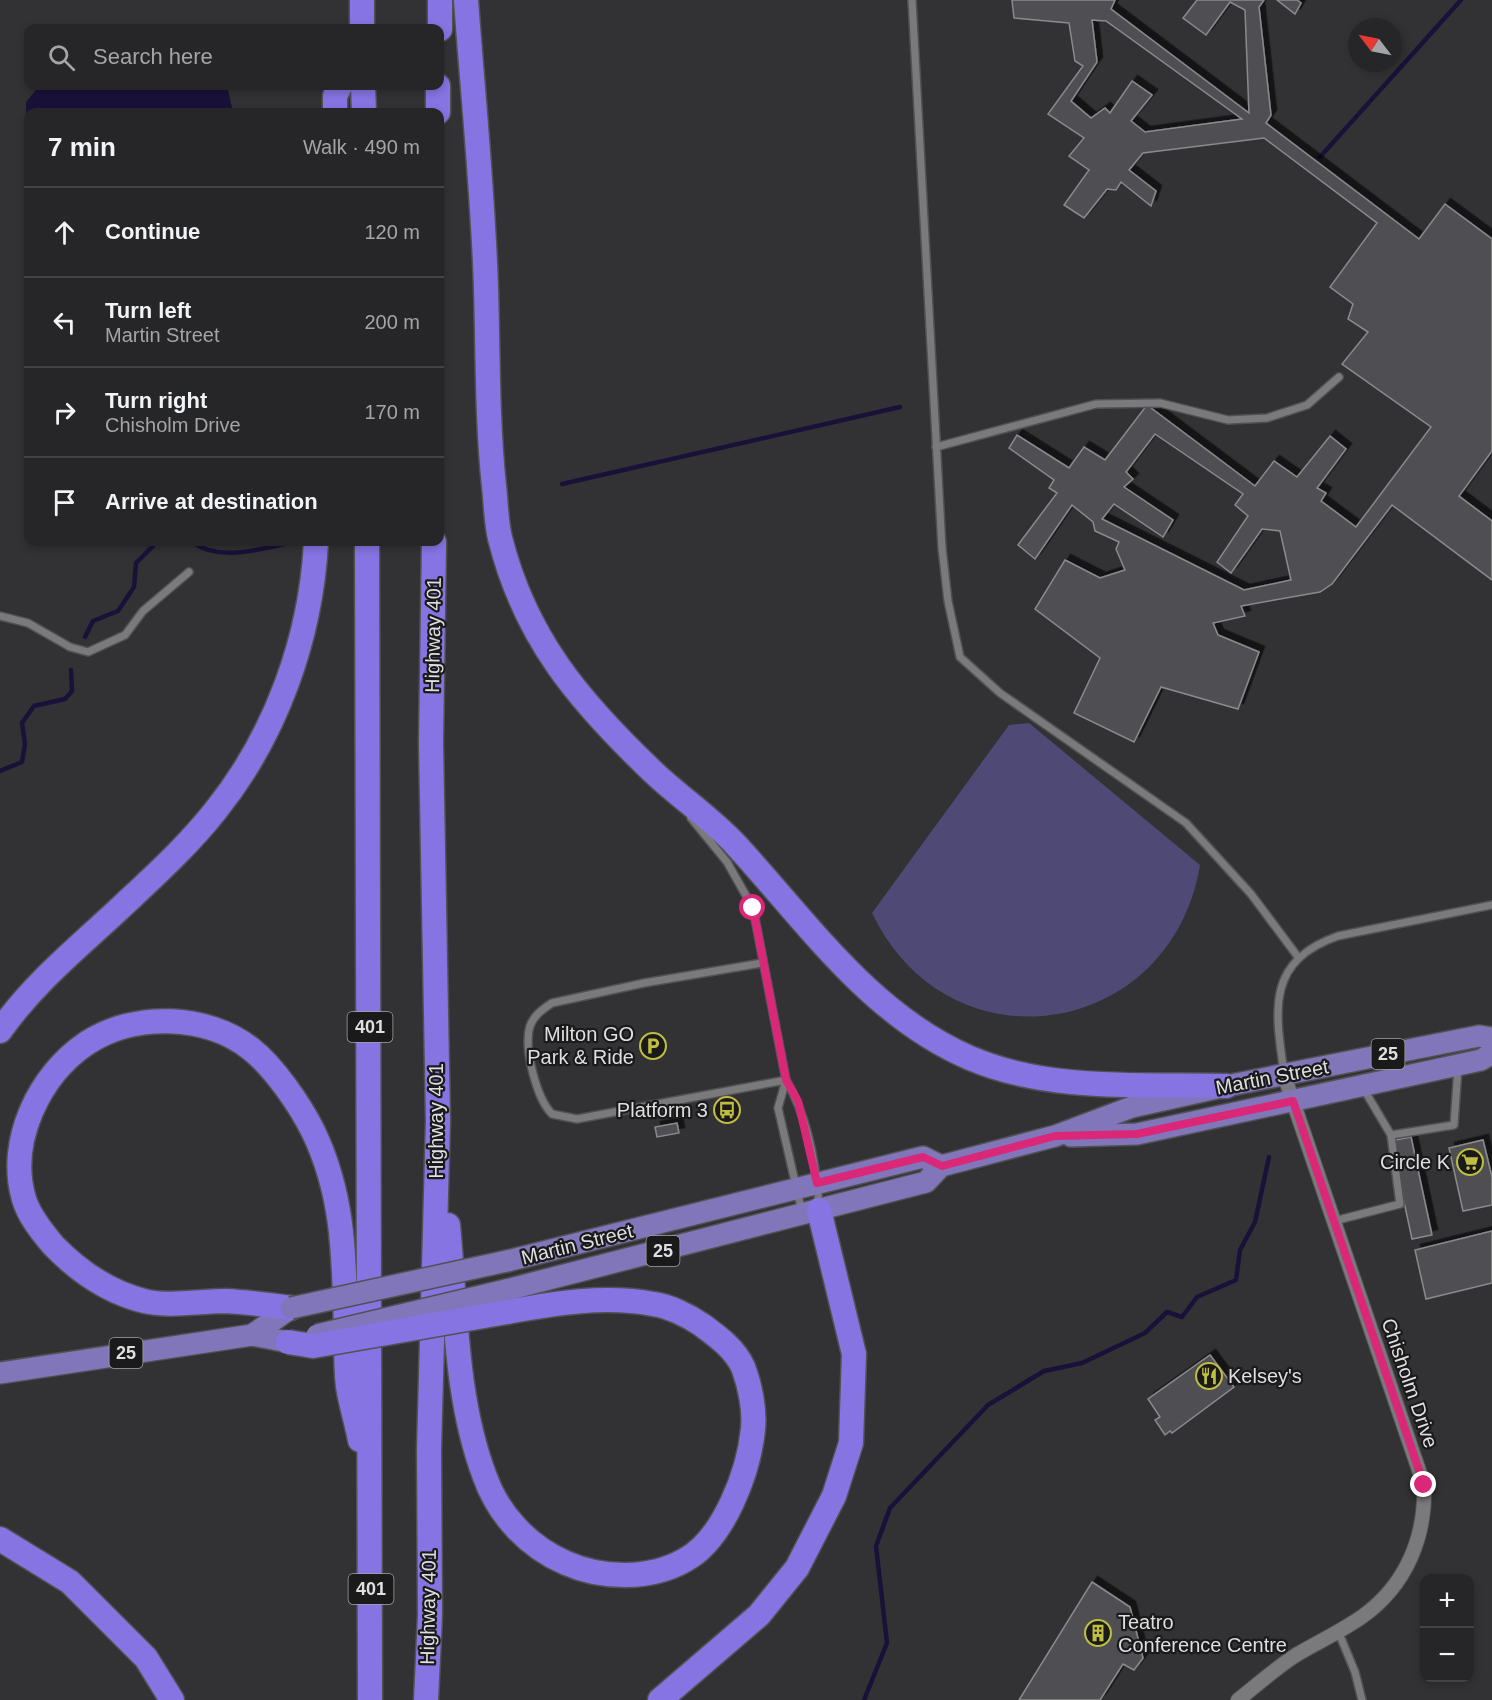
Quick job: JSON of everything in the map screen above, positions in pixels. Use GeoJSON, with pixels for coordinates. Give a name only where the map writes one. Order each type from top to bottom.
{"type":"FeatureCollection","features":[{"type":"Feature","properties":{"kind":"highway"},"geometry":{"type":"LineString","coordinates":[[362,0],[363,24]]}},
{"type":"Feature","properties":{"kind":"highway"},"geometry":{"type":"LineString","coordinates":[[440,0],[440,24]]}},
{"type":"Feature","properties":{"kind":"highway"},"geometry":{"type":"LineString","coordinates":[[466,0],[485,278],[491,453],[499,535],[517,594],[540,641],[575,691],[653,772],[711,819],[826,949],[873,996],[926,1034],[971,1058],[1026,1076],[1076,1082],[1226,1086]]}},
{"type":"Feature","properties":{"kind":"highway"},"geometry":{"type":"LineString","coordinates":[[335,108],[335,96],[338,90]]}},
{"type":"Feature","properties":{"kind":"highway"},"geometry":{"type":"LineString","coordinates":[[363,90],[364,108]]}},
{"type":"Feature","properties":{"kind":"highway"},"geometry":{"type":"LineString","coordinates":[[438,90],[438,108]]}},
{"type":"Feature","properties":{"kind":"highway"},"geometry":{"type":"LineString","coordinates":[[0,1031],[12,1014],[50,974],[168,862],[216,811],[251,763],[276,712],[299,644],[315,564],[316,546]]}},
{"type":"Feature","properties":{"kind":"highway","name":"401"},"geometry":{"type":"LineString","coordinates":[[367,546],[370,1700]]}},
{"type":"Feature","properties":{"kind":"highway","name":"Highway 401"},"geometry":{"type":"LineString","coordinates":[[426,1700],[430,1616],[429,1450],[438,1121],[431,743],[435,546]]}},
{"type":"Feature","properties":{"kind":"highway"},"geometry":{"type":"LineString","coordinates":[[291,1308],[226,1301],[146,1302],[108,1287],[72,1265],[41,1231],[24,1200],[19,1165],[23,1134],[35,1103],[59,1068],[87,1043],[119,1027],[165,1021],[210,1028],[251,1049],[284,1085],[312,1130],[332,1179],[343,1230],[348,1390],[370,1477]]}},
{"type":"Feature","properties":{"kind":"highway"},"geometry":{"type":"LineString","coordinates":[[288,1342],[312,1346],[507,1301],[655,1304],[693,1318],[721,1338],[742,1365],[750,1395],[753,1427],[747,1467],[731,1505],[711,1536],[686,1560],[650,1573],[614,1575],[581,1570],[543,1553],[510,1522],[490,1488],[472,1435],[462,1372],[438,1121]]}},
{"type":"Feature","properties":{"kind":"highway"},"geometry":{"type":"LineString","coordinates":[[660,1700],[759,1615],[797,1568],[834,1496],[851,1443],[854,1353],[811,1212]]}},
{"type":"Feature","properties":{"kind":"highway"},"geometry":{"type":"LineString","coordinates":[[0,1539],[70,1582],[146,1658],[172,1700]]}},
{"type":"Feature","properties":{"kind":"main road","name":"Martin Street"},"geometry":{"type":"LineString","coordinates":[[507,1301],[811,1212],[926,1182],[942,1166],[1055,1136],[1131,1107],[1479,1036],[1492,1038]]}},
{"type":"Feature","properties":{"kind":"main road","name":"Martin Street"},"geometry":{"type":"LineString","coordinates":[[1055,1136],[1137,1134],[1481,1060],[1492,1053]]}},
{"type":"Feature","properties":{"kind":"main road","name":"Martin Street"},"geometry":{"type":"LineString","coordinates":[[252,1335],[291,1308],[507,1261],[923,1157],[942,1166]]}},
{"type":"Feature","properties":{"kind":"main road","name":"25"},"geometry":{"type":"LineString","coordinates":[[0,1373],[252,1335],[288,1342]]}},
{"type":"Feature","properties":{"kind":"street","name":"Chisholm Drive"},"geometry":{"type":"LineString","coordinates":[[1238,1700],[1294,1656],[1378,1605],[1399,1580],[1420,1535],[1425,1509],[1424,1485],[1284,1075]]}},
{"type":"Feature","properties":{"kind":"lane"},"geometry":{"type":"LineString","coordinates":[[912,0],[942,548],[948,601],[960,657],[1000,693],[1186,823],[1251,894],[1298,957]]}},
{"type":"Feature","properties":{"kind":"lane"},"geometry":{"type":"LineString","coordinates":[[936,447],[1096,404],[1160,404],[1228,420],[1267,418],[1307,405],[1339,377]]}},
{"type":"Feature","properties":{"kind":"lane"},"geometry":{"type":"LineString","coordinates":[[0,616],[28,623],[70,646],[88,652],[125,635],[143,611],[189,572]]}},
{"type":"Feature","properties":{"kind":"lane"},"geometry":{"type":"LineString","coordinates":[[653,772],[727,862],[753,908],[786,1080],[798,1101],[817,1183],[811,1212]]}},
{"type":"Feature","properties":{"kind":"lane"},"geometry":{"type":"LineString","coordinates":[[1284,1075],[1278,1013],[1279,993],[1298,957],[1314,944],[1338,936],[1492,905]]}},
{"type":"Feature","properties":{"kind":"lane"},"geometry":{"type":"LineString","coordinates":[[762,963],[566,999],[540,1011],[530,1026],[528,1040],[539,1097],[552,1114],[577,1119],[786,1080]]}},
{"type":"Feature","properties":{"kind":"lane"},"geometry":{"type":"LineString","coordinates":[[1391,1135],[1454,1125],[1458,1065]]}},
{"type":"Feature","properties":{"kind":"lane"},"geometry":{"type":"LineString","coordinates":[[786,1080],[778,1108],[796,1188],[811,1212]]}},
{"type":"Feature","properties":{"kind":"lane"},"geometry":{"type":"LineString","coordinates":[[1334,1221],[1400,1204],[1391,1135],[1361,1086]]}},
{"type":"Feature","properties":{"kind":"lane"},"geometry":{"type":"LineString","coordinates":[[1338,1631],[1355,1672],[1362,1700]]}},
{"type":"Feature","properties":{"kind":"shaded area"},"geometry":{"type":"Polygon","coordinates":[[[36,90],[228,90],[232,108],[26,108],[26,102],[36,90]]]}},
{"type":"Feature","properties":{"kind":"shaded area"},"geometry":{"type":"Polygon","coordinates":[[[1029,723],[1200,865],[1181,924],[1147,969],[1104,999],[1054,1015],[1002,1014],[952,998],[907,964],[872,913],[1009,725],[1029,723]]]}},
{"type":"Feature","properties":{"kind":"building"},"geometry":{"type":"Polygon","coordinates":[[[1012,0],[1115,0],[1111,9],[1249,113],[1245,10],[1230,2],[1206,35],[1183,18],[1197,0],[1264,0],[1259,7],[1271,115],[1266,123],[1419,239],[1445,204],[1492,239],[1492,451],[1459,496],[1492,521],[1492,580],[1392,505],[1332,584],[1320,592],[1241,606],[1245,616],[1213,623],[1218,635],[1259,652],[1238,709],[1161,687],[1134,742],[1074,713],[1100,658],[1035,609],[1065,560],[1100,578],[1125,570],[1116,549],[1119,542],[1095,531],[1093,522],[1072,505],[1035,559],[1018,545],[1057,493],[1049,488],[1054,480],[1009,448],[1017,435],[1069,468],[1084,447],[1105,460],[1147,405],[1255,486],[1274,461],[1297,477],[1330,436],[1346,449],[1317,488],[1326,493],[1321,501],[1356,527],[1431,427],[1342,364],[1368,332],[1348,319],[1353,304],[1330,287],[1377,223],[1264,138],[1143,153],[1129,170],[1156,191],[1151,206],[1121,182],[1116,190],[1107,189],[1084,218],[1064,205],[1089,170],[1069,156],[1084,138],[1048,114],[1083,66],[1075,61],[1069,23],[1014,18],[1012,0]],[[1092,20],[1097,62],[1071,101],[1091,118],[1105,108],[1110,113],[1132,81],[1152,95],[1131,121],[1145,132],[1242,119],[1106,21],[1092,20]],[[1155,434],[1126,472],[1133,479],[1124,487],[1173,520],[1163,537],[1114,504],[1102,519],[1244,590],[1291,580],[1280,531],[1262,529],[1231,573],[1217,562],[1248,516],[1235,505],[1243,494],[1155,434]]]}},
{"type":"Feature","properties":{"kind":"building"},"geometry":{"type":"Polygon","coordinates":[[[1277,0],[1297,0],[1301,3],[1295,14],[1277,0]]]}},
{"type":"Feature","properties":{"kind":"building"},"geometry":{"type":"Polygon","coordinates":[[[677,1123],[679,1133],[657,1137],[655,1127],[677,1123]]]}},
{"type":"Feature","properties":{"kind":"building"},"geometry":{"type":"Polygon","coordinates":[[[1411,1137],[1432,1235],[1412,1239],[1391,1141],[1411,1137]]]}},
{"type":"Feature","properties":{"kind":"building","name":"Circle K"},"geometry":{"type":"Polygon","coordinates":[[[1483,1140],[1492,1177],[1492,1205],[1463,1211],[1449,1148],[1483,1140]]]}},
{"type":"Feature","properties":{"kind":"building"},"geometry":{"type":"Polygon","coordinates":[[[1492,1231],[1492,1283],[1426,1299],[1415,1250],[1492,1231]]]}},
{"type":"Feature","properties":{"kind":"building"},"geometry":{"type":"Polygon","coordinates":[[[1210,1355],[1234,1387],[1172,1433],[1170,1431],[1165,1435],[1155,1420],[1160,1417],[1148,1399],[1210,1355]]]}},
{"type":"Feature","properties":{"kind":"building","name":"Teatro Conference Centre"},"geometry":{"type":"Polygon","coordinates":[[[1092,1582],[1130,1607],[1143,1658],[1134,1670],[1123,1664],[1100,1700],[1019,1700],[1092,1582]]]}},
{"type":"Feature","properties":{"kind":"waterway"},"geometry":{"type":"LineString","coordinates":[[1320,157],[1461,0]]}},
{"type":"Feature","properties":{"kind":"waterway"},"geometry":{"type":"LineString","coordinates":[[562,484],[900,407]]}},
{"type":"Feature","properties":{"kind":"waterway"},"geometry":{"type":"LineString","coordinates":[[85,637],[93,621],[118,611],[134,587],[136,563],[153,546]]}},
{"type":"Feature","properties":{"kind":"waterway"},"geometry":{"type":"LineString","coordinates":[[199,546],[216,552],[229,553],[276,546]]}},
{"type":"Feature","properties":{"kind":"waterway"},"geometry":{"type":"LineString","coordinates":[[0,771],[22,762],[25,744],[22,723],[34,706],[65,699],[72,691],[71,670]]}},
{"type":"Feature","properties":{"kind":"waterway"},"geometry":{"type":"LineString","coordinates":[[864,1700],[887,1643],[876,1546],[890,1508],[988,1405],[1044,1371],[1082,1363],[1145,1333],[1167,1312],[1182,1317],[1197,1297],[1236,1280],[1240,1250],[1255,1222],[1269,1157]]}},
{"type":"Feature","properties":{"kind":"place","name":"Milton GO Park & Ride"},"geometry":{"type":"Point","coordinates":[653,1046]}},
{"type":"Feature","properties":{"kind":"place","name":"Platform 3"},"geometry":{"type":"Point","coordinates":[727,1110]}},
{"type":"Feature","properties":{"kind":"place","name":"Circle K"},"geometry":{"type":"Point","coordinates":[1470,1162]}},
{"type":"Feature","properties":{"kind":"place","name":"Kelsey's"},"geometry":{"type":"Point","coordinates":[1209,1376]}},
{"type":"Feature","properties":{"kind":"place","name":"Teatro Conference Centre"},"geometry":{"type":"Point","coordinates":[1098,1633]}},
{"type":"Feature","properties":{"kind":"route"},"geometry":{"type":"LineString","coordinates":[[753,908],[773,1023],[786,1080],[798,1101],[817,1183],[923,1157],[942,1166],[1055,1136],[1137,1134],[1293,1101],[1424,1485]]}}]}
